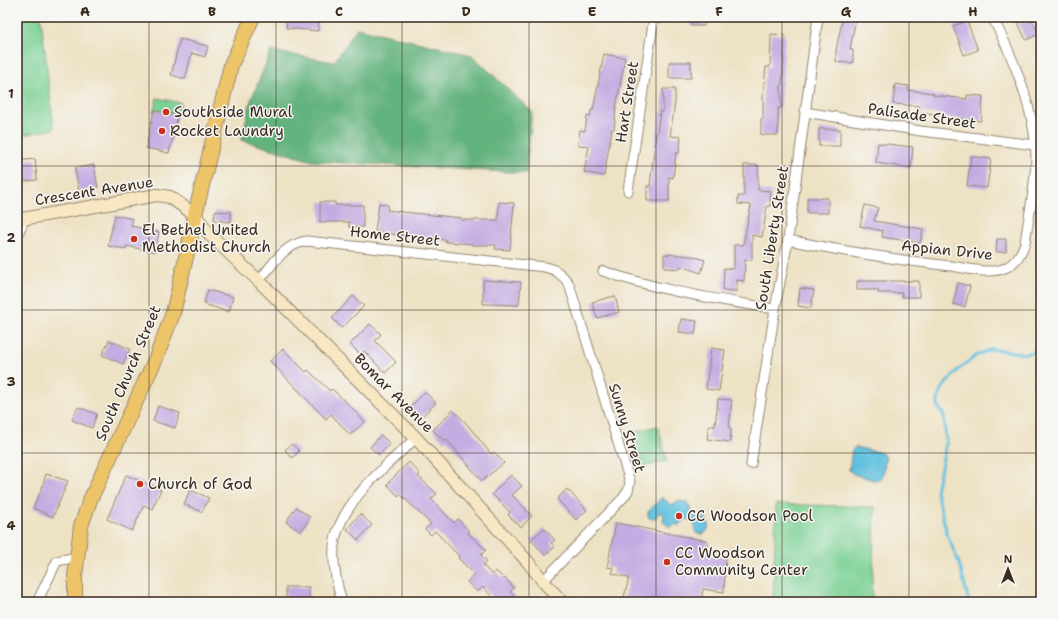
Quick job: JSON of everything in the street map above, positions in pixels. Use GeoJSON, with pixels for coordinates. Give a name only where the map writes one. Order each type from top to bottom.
{"type":"FeatureCollection","features":[{"type":"Feature","properties":{"kind":"main road","name":"South Church Street"},"geometry":{"type":"LineString","coordinates":[[75,602],[75,576],[81,526],[90,500],[156,358],[173,313],[231,65],[254,17]]}},
{"type":"Feature","properties":{"kind":"street","name":"Hart Street"},"geometry":{"type":"LineString","coordinates":[[628,191],[654,17]]}},
{"type":"Feature","properties":{"kind":"street","name":"South Liberty Street"},"geometry":{"type":"LineString","coordinates":[[751,464],[775,309],[788,240],[818,17]]}},
{"type":"Feature","properties":{"kind":"street","name":"Appian Drive"},"geometry":{"type":"LineString","coordinates":[[788,240],[938,265],[988,271],[1004,268],[1012,264],[1018,258],[1025,243],[1035,174],[1035,145],[1028,109],[1019,78],[1007,47],[992,17]]}},
{"type":"Feature","properties":{"kind":"street","name":"Palisade Street"},"geometry":{"type":"LineString","coordinates":[[805,112],[921,131],[1035,145]]}},
{"type":"Feature","properties":{"kind":"street","name":"Crescent Avenue"},"geometry":{"type":"LineString","coordinates":[[21,219],[157,195],[170,197],[195,215]]}},
{"type":"Feature","properties":{"kind":"street","name":"Bomar Avenue"},"geometry":{"type":"LineString","coordinates":[[195,215],[211,236],[259,281],[416,438],[528,562],[562,602]]}},
{"type":"Feature","properties":{"kind":"street"},"geometry":{"type":"LineString","coordinates":[[17,236],[21,219]]}},
{"type":"Feature","properties":{"kind":"street","name":"Home Street"},"geometry":{"type":"LineString","coordinates":[[259,281],[289,247],[307,241],[545,267]]}},
{"type":"Feature","properties":{"kind":"street","name":"Sunny Street"},"geometry":{"type":"LineString","coordinates":[[543,581],[623,498],[628,491],[630,482],[569,284],[558,272],[545,267]]}},
{"type":"Feature","properties":{"kind":"street"},"geometry":{"type":"LineString","coordinates":[[603,271],[633,282],[672,291],[775,309]]}},
{"type":"Feature","properties":{"kind":"street"},"geometry":{"type":"LineString","coordinates":[[342,602],[335,578],[334,555],[335,540],[339,525],[346,511],[355,499],[416,438]]}},
{"type":"Feature","properties":{"kind":"street"},"geometry":{"type":"LineString","coordinates":[[37,602],[57,561],[77,557]]}},
{"type":"Feature","properties":{"kind":"green space"},"geometry":{"type":"Polygon","coordinates":[[[17,17],[41,17],[54,129],[17,136],[17,17]]]}},
{"type":"Feature","properties":{"kind":"green space"},"geometry":{"type":"Polygon","coordinates":[[[357,28],[472,55],[532,112],[526,173],[312,161],[241,140],[251,100],[271,51],[334,62],[357,28]]]}},
{"type":"Feature","properties":{"kind":"green space"},"geometry":{"type":"Polygon","coordinates":[[[157,98],[181,103],[178,115],[154,110],[157,98]]]}},
{"type":"Feature","properties":{"kind":"green space"},"geometry":{"type":"Polygon","coordinates":[[[658,426],[667,461],[642,467],[633,432],[658,426]]]}},
{"type":"Feature","properties":{"kind":"green space"},"geometry":{"type":"Polygon","coordinates":[[[776,504],[875,507],[872,602],[773,602],[776,504]]]}},
{"type":"Feature","properties":{"kind":"water"},"geometry":{"type":"Polygon","coordinates":[[[855,447],[882,453],[886,457],[882,478],[877,481],[853,474],[849,470],[852,450],[855,447]]]}},
{"type":"Feature","properties":{"kind":"water","name":"CC Woodson Pool"},"geometry":{"type":"Polygon","coordinates":[[[662,497],[671,505],[678,501],[687,502],[695,516],[706,518],[708,521],[709,525],[706,532],[703,534],[696,533],[694,523],[687,519],[684,519],[678,526],[675,524],[670,527],[663,522],[664,515],[662,513],[659,513],[654,519],[649,518],[648,512],[662,497]]]}},
{"type":"Feature","properties":{"kind":"building"},"geometry":{"type":"Polygon","coordinates":[[[288,17],[319,20],[318,31],[286,28],[288,17]]]}},
{"type":"Feature","properties":{"kind":"building"},"geometry":{"type":"Polygon","coordinates":[[[691,17],[704,17],[704,26],[691,26],[691,17]]]}},
{"type":"Feature","properties":{"kind":"building"},"geometry":{"type":"Polygon","coordinates":[[[843,17],[856,17],[850,50],[853,50],[853,63],[836,62],[836,50],[843,17]]]}},
{"type":"Feature","properties":{"kind":"building"},"geometry":{"type":"Polygon","coordinates":[[[1030,17],[1039,34],[1026,40],[1018,23],[1030,17]]]}},
{"type":"Feature","properties":{"kind":"building"},"geometry":{"type":"Polygon","coordinates":[[[967,21],[978,50],[964,55],[953,26],[967,21]]]}},
{"type":"Feature","properties":{"kind":"building"},"geometry":{"type":"Polygon","coordinates":[[[771,34],[785,35],[781,85],[781,108],[778,108],[778,135],[761,135],[766,67],[770,67],[771,34]]]}},
{"type":"Feature","properties":{"kind":"building"},"geometry":{"type":"Polygon","coordinates":[[[180,39],[208,46],[205,57],[192,53],[185,79],[171,75],[180,39]]]}},
{"type":"Feature","properties":{"kind":"building"},"geometry":{"type":"Polygon","coordinates":[[[604,54],[625,58],[616,108],[614,129],[612,129],[604,176],[584,172],[589,146],[578,145],[580,130],[585,131],[587,116],[590,117],[591,110],[593,110],[604,54]]]}},
{"type":"Feature","properties":{"kind":"building"},"geometry":{"type":"Polygon","coordinates":[[[669,62],[691,62],[691,78],[669,78],[669,62]]]}},
{"type":"Feature","properties":{"kind":"building"},"geometry":{"type":"Polygon","coordinates":[[[895,84],[909,86],[908,90],[933,93],[933,95],[967,99],[967,95],[983,96],[981,121],[944,117],[944,115],[919,112],[919,106],[893,104],[895,84]]]}},
{"type":"Feature","properties":{"kind":"building"},"geometry":{"type":"Polygon","coordinates":[[[663,89],[675,89],[675,102],[670,136],[681,137],[679,153],[676,153],[673,178],[669,177],[669,201],[647,201],[647,186],[650,186],[660,111],[663,112],[663,89]]]}},
{"type":"Feature","properties":{"kind":"building","name":"Rocket Laundry"},"geometry":{"type":"Polygon","coordinates":[[[154,110],[178,115],[169,153],[146,148],[154,110]]]}},
{"type":"Feature","properties":{"kind":"building"},"geometry":{"type":"Polygon","coordinates":[[[819,129],[840,129],[840,146],[819,146],[819,129]]]}},
{"type":"Feature","properties":{"kind":"building"},"geometry":{"type":"Polygon","coordinates":[[[878,143],[913,147],[911,168],[876,163],[878,143]]]}},
{"type":"Feature","properties":{"kind":"building"},"geometry":{"type":"Polygon","coordinates":[[[971,156],[991,159],[987,188],[967,186],[971,156]]]}},
{"type":"Feature","properties":{"kind":"building"},"geometry":{"type":"Polygon","coordinates":[[[35,159],[37,180],[18,182],[17,161],[35,159]]]}},
{"type":"Feature","properties":{"kind":"building"},"geometry":{"type":"Polygon","coordinates":[[[94,165],[98,188],[79,191],[75,168],[94,165]]]}},
{"type":"Feature","properties":{"kind":"building"},"geometry":{"type":"Polygon","coordinates":[[[744,165],[758,165],[758,190],[771,191],[770,206],[767,206],[762,237],[752,235],[752,260],[745,260],[744,281],[737,280],[737,291],[723,290],[724,268],[734,269],[734,245],[743,245],[751,205],[738,204],[738,196],[744,196],[744,165]]]}},
{"type":"Feature","properties":{"kind":"building"},"geometry":{"type":"Polygon","coordinates":[[[807,198],[828,198],[828,213],[807,213],[807,198]]]}},
{"type":"Feature","properties":{"kind":"building"},"geometry":{"type":"Polygon","coordinates":[[[320,202],[335,202],[335,205],[363,205],[363,227],[349,227],[349,222],[320,222],[320,202]]]}},
{"type":"Feature","properties":{"kind":"building"},"geometry":{"type":"Polygon","coordinates":[[[499,202],[514,203],[510,250],[495,249],[496,245],[473,245],[446,242],[446,240],[422,238],[422,236],[397,235],[375,231],[379,203],[388,205],[387,210],[462,218],[462,220],[498,220],[499,202]]]}},
{"type":"Feature","properties":{"kind":"building"},"geometry":{"type":"Polygon","coordinates":[[[865,205],[878,208],[874,221],[923,229],[920,243],[882,237],[883,231],[860,226],[865,205]]]}},
{"type":"Feature","properties":{"kind":"building"},"geometry":{"type":"Polygon","coordinates":[[[215,211],[231,212],[231,222],[214,220],[215,211]]]}},
{"type":"Feature","properties":{"kind":"building","name":"El Bethel United Methodist Church"},"geometry":{"type":"Polygon","coordinates":[[[115,215],[133,219],[131,226],[159,232],[155,252],[126,246],[126,249],[108,246],[115,215]]]}},
{"type":"Feature","properties":{"kind":"building"},"geometry":{"type":"Polygon","coordinates":[[[997,239],[1006,239],[1006,252],[996,252],[997,239]]]}},
{"type":"Feature","properties":{"kind":"building"},"geometry":{"type":"Polygon","coordinates":[[[664,254],[692,256],[705,260],[701,273],[680,266],[680,269],[664,268],[664,254]]]}},
{"type":"Feature","properties":{"kind":"building"},"geometry":{"type":"Polygon","coordinates":[[[483,280],[521,282],[519,305],[483,304],[483,280]]]}},
{"type":"Feature","properties":{"kind":"building"},"geometry":{"type":"Polygon","coordinates":[[[857,281],[919,281],[919,297],[902,297],[902,293],[878,293],[878,290],[857,290],[857,281]]]}},
{"type":"Feature","properties":{"kind":"building"},"geometry":{"type":"Polygon","coordinates":[[[958,283],[970,286],[965,307],[953,304],[958,283]]]}},
{"type":"Feature","properties":{"kind":"building"},"geometry":{"type":"Polygon","coordinates":[[[800,288],[814,290],[811,308],[798,306],[800,288]]]}},
{"type":"Feature","properties":{"kind":"building"},"geometry":{"type":"Polygon","coordinates":[[[208,290],[233,297],[229,312],[204,304],[208,290]]]}},
{"type":"Feature","properties":{"kind":"building"},"geometry":{"type":"Polygon","coordinates":[[[353,296],[364,306],[342,328],[332,318],[353,296]]]}},
{"type":"Feature","properties":{"kind":"building"},"geometry":{"type":"Polygon","coordinates":[[[615,296],[619,312],[597,318],[592,302],[615,296]]]}},
{"type":"Feature","properties":{"kind":"building"},"geometry":{"type":"Polygon","coordinates":[[[681,319],[697,321],[695,334],[679,332],[681,319]]]}},
{"type":"Feature","properties":{"kind":"building"},"geometry":{"type":"Polygon","coordinates":[[[370,324],[381,334],[375,341],[396,362],[385,373],[364,351],[361,355],[350,344],[370,324]]]}},
{"type":"Feature","properties":{"kind":"building"},"geometry":{"type":"Polygon","coordinates":[[[109,340],[130,349],[123,364],[102,355],[109,340]]]}},
{"type":"Feature","properties":{"kind":"building"},"geometry":{"type":"Polygon","coordinates":[[[711,348],[725,350],[719,391],[706,389],[711,348]]]}},
{"type":"Feature","properties":{"kind":"building"},"geometry":{"type":"Polygon","coordinates":[[[283,349],[306,372],[308,370],[330,391],[332,389],[365,422],[350,435],[331,414],[326,419],[270,361],[283,349]]]}},
{"type":"Feature","properties":{"kind":"building"},"geometry":{"type":"Polygon","coordinates":[[[425,392],[436,403],[420,418],[410,407],[425,392]]]}},
{"type":"Feature","properties":{"kind":"building"},"geometry":{"type":"Polygon","coordinates":[[[718,399],[732,400],[729,428],[731,429],[730,442],[707,439],[709,426],[715,426],[718,399]]]}},
{"type":"Feature","properties":{"kind":"building"},"geometry":{"type":"Polygon","coordinates":[[[158,406],[180,413],[175,428],[153,421],[158,406]]]}},
{"type":"Feature","properties":{"kind":"building"},"geometry":{"type":"Polygon","coordinates":[[[78,407],[97,414],[92,428],[72,420],[78,407]]]}},
{"type":"Feature","properties":{"kind":"building"},"geometry":{"type":"Polygon","coordinates":[[[453,410],[466,423],[491,454],[494,452],[504,463],[482,481],[446,439],[444,441],[433,430],[453,410]]]}},
{"type":"Feature","properties":{"kind":"building"},"geometry":{"type":"Polygon","coordinates":[[[381,435],[390,444],[379,455],[370,447],[381,435]]]}},
{"type":"Feature","properties":{"kind":"building"},"geometry":{"type":"Polygon","coordinates":[[[292,444],[299,451],[292,458],[285,450],[292,444]]]}},
{"type":"Feature","properties":{"kind":"building"},"geometry":{"type":"Polygon","coordinates":[[[409,462],[420,474],[418,476],[437,494],[431,499],[454,523],[458,519],[469,531],[467,532],[486,550],[481,555],[487,561],[483,565],[492,575],[496,571],[504,579],[505,578],[514,588],[510,592],[521,602],[497,602],[483,587],[477,592],[467,582],[474,574],[458,558],[459,556],[435,531],[431,535],[425,529],[431,524],[400,494],[398,496],[387,484],[409,462]]]}},
{"type":"Feature","properties":{"kind":"building"},"geometry":{"type":"Polygon","coordinates":[[[46,474],[68,481],[53,517],[33,508],[42,488],[46,474]]]}},
{"type":"Feature","properties":{"kind":"building"},"geometry":{"type":"Polygon","coordinates":[[[126,475],[161,490],[152,509],[144,505],[132,531],[107,519],[126,475]]]}},
{"type":"Feature","properties":{"kind":"building"},"geometry":{"type":"Polygon","coordinates":[[[511,475],[522,486],[512,495],[532,516],[521,527],[508,515],[510,512],[492,494],[511,475]]]}},
{"type":"Feature","properties":{"kind":"building"},"geometry":{"type":"Polygon","coordinates":[[[567,489],[587,510],[576,520],[557,499],[567,489]]]}},
{"type":"Feature","properties":{"kind":"building"},"geometry":{"type":"Polygon","coordinates":[[[190,490],[209,498],[202,512],[184,504],[190,490]]]}},
{"type":"Feature","properties":{"kind":"building"},"geometry":{"type":"Polygon","coordinates":[[[296,507],[310,517],[301,532],[286,522],[296,507]]]}},
{"type":"Feature","properties":{"kind":"building"},"geometry":{"type":"Polygon","coordinates":[[[360,514],[372,525],[358,540],[347,529],[360,514]]]}},
{"type":"Feature","properties":{"kind":"building","name":"CC Woodson Community Center"},"geometry":{"type":"Polygon","coordinates":[[[616,523],[708,541],[706,554],[726,557],[724,592],[703,589],[701,602],[643,602],[624,597],[629,578],[612,573],[613,568],[607,567],[616,523]]]}},
{"type":"Feature","properties":{"kind":"building"},"geometry":{"type":"Polygon","coordinates":[[[544,528],[555,540],[551,543],[555,547],[545,555],[531,540],[544,528]]]}},
{"type":"Feature","properties":{"kind":"building"},"geometry":{"type":"Polygon","coordinates":[[[286,587],[309,587],[309,600],[286,600],[286,587]]]}},
{"type":"Feature","properties":{"kind":"waterway"},"geometry":{"type":"LineString","coordinates":[[969,602],[959,563],[948,537],[936,491],[946,444],[944,415],[938,407],[938,398],[943,387],[958,370],[977,355],[992,349],[1026,354],[1041,350]]}},
{"type":"Feature","properties":{"kind":"place","name":"Southside Mural"},"geometry":{"type":"Point","coordinates":[166,112]}},
{"type":"Feature","properties":{"kind":"place","name":"Rocket Laundry"},"geometry":{"type":"Point","coordinates":[162,131]}},
{"type":"Feature","properties":{"kind":"place","name":"El Bethel United Methodist Church"},"geometry":{"type":"Point","coordinates":[134,239]}},
{"type":"Feature","properties":{"kind":"place","name":"Church of God"},"geometry":{"type":"Point","coordinates":[140,484]}},
{"type":"Feature","properties":{"kind":"place","name":"CC Woodson Pool"},"geometry":{"type":"Point","coordinates":[679,516]}},
{"type":"Feature","properties":{"kind":"place","name":"CC Woodson Community Center"},"geometry":{"type":"Point","coordinates":[667,562]}}]}
